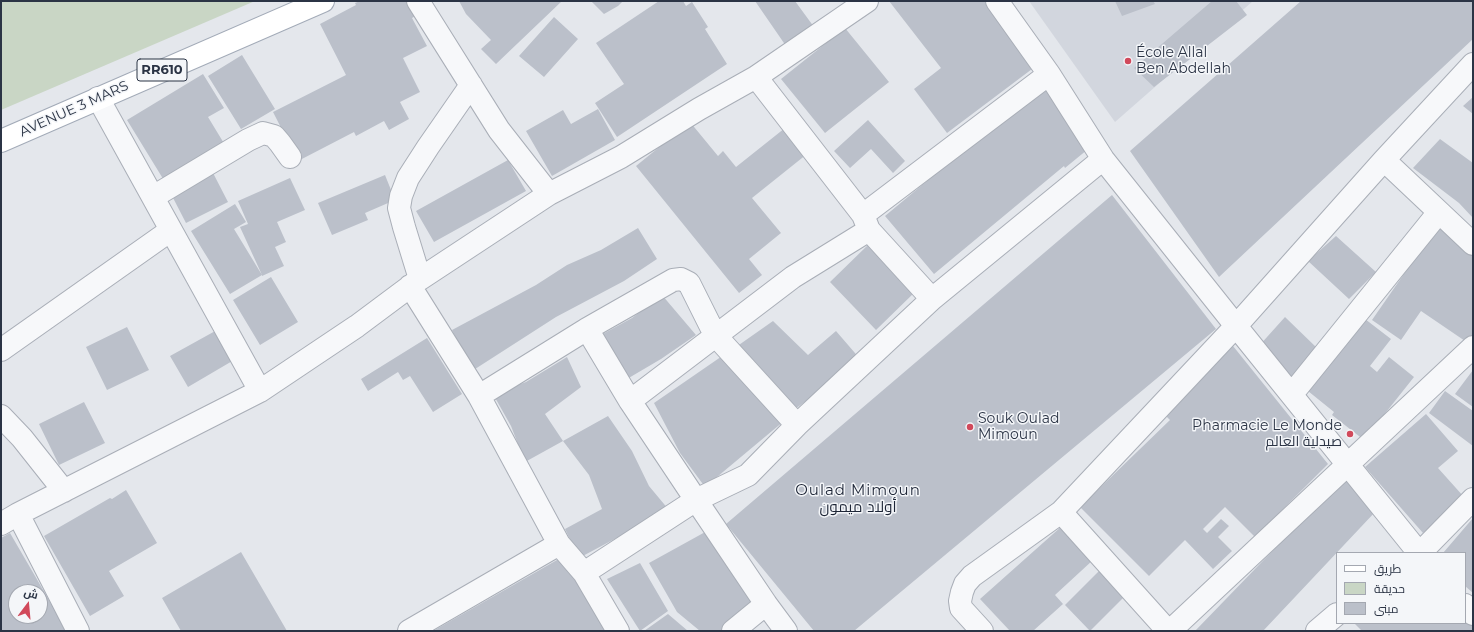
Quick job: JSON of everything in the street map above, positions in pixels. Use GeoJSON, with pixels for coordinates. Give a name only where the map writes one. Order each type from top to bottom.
{"type":"FeatureCollection","features":[{"type":"Feature","properties":{"kind":"main road","name":"AVENUE 3 MARS"},"geometry":{"type":"LineString","coordinates":[[1,141],[323,1]]}},
{"type":"Feature","properties":{"kind":"street"},"geometry":{"type":"LineString","coordinates":[[418,1],[499,130],[549,194]]}},
{"type":"Feature","properties":{"kind":"street"},"geometry":{"type":"LineString","coordinates":[[78,631],[10,519],[260,391],[357,326],[415,282],[549,194],[621,157],[699,109],[756,77],[867,1]]}},
{"type":"Feature","properties":{"kind":"street"},"geometry":{"type":"LineString","coordinates":[[997,1],[1049,74],[1103,159],[1419,552]]}},
{"type":"Feature","properties":{"kind":"street"},"geometry":{"type":"LineString","coordinates":[[982,631],[961,608],[960,601],[965,584],[972,576],[1061,512],[1236,326],[1384,160],[1473,64]]}},
{"type":"Feature","properties":{"kind":"street"},"geometry":{"type":"LineString","coordinates":[[630,400],[866,222],[1049,74]]}},
{"type":"Feature","properties":{"kind":"street"},"geometry":{"type":"LineString","coordinates":[[756,77],[866,222],[932,299]]}},
{"type":"Feature","properties":{"kind":"street"},"geometry":{"type":"LineString","coordinates":[[471,86],[408,178],[401,196],[399,208],[415,282],[480,396],[559,544],[584,573],[618,631]]}},
{"type":"Feature","properties":{"kind":"street"},"geometry":{"type":"LineString","coordinates":[[98,98],[260,391]]}},
{"type":"Feature","properties":{"kind":"street"},"geometry":{"type":"LineString","coordinates":[[153,197],[263,132],[274,136],[290,158]]}},
{"type":"Feature","properties":{"kind":"street"},"geometry":{"type":"LineString","coordinates":[[584,573],[696,500],[748,475],[797,425],[932,299],[1103,159]]}},
{"type":"Feature","properties":{"kind":"street"},"geometry":{"type":"LineString","coordinates":[[1384,160],[1473,244]]}},
{"type":"Feature","properties":{"kind":"street"},"geometry":{"type":"LineString","coordinates":[[1292,394],[1439,212]]}},
{"type":"Feature","properties":{"kind":"street"},"geometry":{"type":"LineString","coordinates":[[1,350],[171,230]]}},
{"type":"Feature","properties":{"kind":"street"},"geometry":{"type":"LineString","coordinates":[[480,396],[587,329],[673,280],[681,279],[689,282],[715,335],[797,425]]}},
{"type":"Feature","properties":{"kind":"street"},"geometry":{"type":"LineString","coordinates":[[587,329],[630,400],[766,604],[786,631]]}},
{"type":"Feature","properties":{"kind":"street"},"geometry":{"type":"LineString","coordinates":[[1061,512],[1169,631],[1473,347]]}},
{"type":"Feature","properties":{"kind":"street"},"geometry":{"type":"LineString","coordinates":[[1,416],[22,438],[64,491]]}},
{"type":"Feature","properties":{"kind":"street"},"geometry":{"type":"LineString","coordinates":[[1421,552],[1473,499]]}},
{"type":"Feature","properties":{"kind":"street"},"geometry":{"type":"LineString","coordinates":[[409,631],[559,544]]}},
{"type":"Feature","properties":{"kind":"street"},"geometry":{"type":"LineString","coordinates":[[733,631],[766,604]]}},
{"type":"Feature","properties":{"kind":"street"},"geometry":{"type":"LineString","coordinates":[[1466,606],[1473,614]]}},
{"type":"Feature","properties":{"kind":"shaded area","name":"École Allal Ben Abdellah"},"geometry":{"type":"Polygon","coordinates":[[[1029,1],[1253,1],[1115,122],[1029,1]]]}},
{"type":"Feature","properties":{"kind":"green space"},"geometry":{"type":"Polygon","coordinates":[[[1,1],[255,1],[1,110],[1,1]]]}},
{"type":"Feature","properties":{"kind":"building"},"geometry":{"type":"Polygon","coordinates":[[[360,1],[412,1],[419,14],[412,18],[427,46],[403,58],[420,92],[400,102],[409,119],[389,130],[384,121],[356,136],[354,132],[298,161],[273,112],[346,75],[320,24],[356,5],[355,3],[360,1]]]}},
{"type":"Feature","properties":{"kind":"building"},"geometry":{"type":"Polygon","coordinates":[[[459,1],[562,1],[496,64],[481,49],[491,40],[466,14],[459,1]]]}},
{"type":"Feature","properties":{"kind":"building"},"geometry":{"type":"Polygon","coordinates":[[[591,1],[623,1],[618,6],[604,14],[591,1]]]}},
{"type":"Feature","properties":{"kind":"building"},"geometry":{"type":"Polygon","coordinates":[[[659,1],[683,1],[686,6],[692,2],[708,27],[705,29],[727,64],[617,137],[595,103],[624,84],[596,43],[659,1]]]}},
{"type":"Feature","properties":{"kind":"building"},"geometry":{"type":"Polygon","coordinates":[[[755,1],[795,1],[814,27],[786,46],[755,1]]]}},
{"type":"Feature","properties":{"kind":"building"},"geometry":{"type":"Polygon","coordinates":[[[889,1],[992,1],[1040,63],[947,133],[914,89],[941,68],[889,1]]]}},
{"type":"Feature","properties":{"kind":"building"},"geometry":{"type":"Polygon","coordinates":[[[1115,1],[1153,1],[1155,4],[1122,16],[1115,1]]]}},
{"type":"Feature","properties":{"kind":"building"},"geometry":{"type":"Polygon","coordinates":[[[1212,1],[1236,1],[1247,15],[1154,87],[1134,68],[1212,1]]]}},
{"type":"Feature","properties":{"kind":"building"},"geometry":{"type":"Polygon","coordinates":[[[1301,1],[1473,1],[1473,39],[1219,277],[1130,151],[1301,1]]]}},
{"type":"Feature","properties":{"kind":"building"},"geometry":{"type":"Polygon","coordinates":[[[554,17],[578,39],[544,77],[519,56],[554,17]]]}},
{"type":"Feature","properties":{"kind":"building"},"geometry":{"type":"Polygon","coordinates":[[[845,28],[889,82],[825,133],[781,79],[845,28]]]}},
{"type":"Feature","properties":{"kind":"building"},"geometry":{"type":"Polygon","coordinates":[[[242,55],[275,109],[241,129],[208,76],[242,55]]]}},
{"type":"Feature","properties":{"kind":"building"},"geometry":{"type":"Polygon","coordinates":[[[203,74],[224,108],[208,117],[225,145],[165,182],[127,120],[203,74]]]}},
{"type":"Feature","properties":{"kind":"building"},"geometry":{"type":"Polygon","coordinates":[[[1042,85],[1093,145],[1065,168],[1064,166],[934,274],[885,216],[1042,85]]]}},
{"type":"Feature","properties":{"kind":"building"},"geometry":{"type":"Polygon","coordinates":[[[1473,97],[1473,114],[1463,106],[1473,97]]]}},
{"type":"Feature","properties":{"kind":"building"},"geometry":{"type":"Polygon","coordinates":[[[598,109],[615,140],[552,176],[526,131],[563,110],[571,124],[598,109]]]}},
{"type":"Feature","properties":{"kind":"building"},"geometry":{"type":"Polygon","coordinates":[[[868,120],[905,161],[893,173],[871,149],[850,168],[834,151],[868,120]]]}},
{"type":"Feature","properties":{"kind":"building"},"geometry":{"type":"Polygon","coordinates":[[[690,122],[718,156],[723,151],[736,167],[785,128],[807,154],[752,198],[781,233],[749,259],[762,275],[739,293],[636,166],[690,122]]]}},
{"type":"Feature","properties":{"kind":"building"},"geometry":{"type":"Polygon","coordinates":[[[1440,139],[1473,163],[1473,218],[1459,203],[1413,168],[1440,139]]]}},
{"type":"Feature","properties":{"kind":"building"},"geometry":{"type":"Polygon","coordinates":[[[508,160],[526,191],[434,242],[416,211],[508,160]]]}},
{"type":"Feature","properties":{"kind":"building"},"geometry":{"type":"Polygon","coordinates":[[[212,171],[228,202],[186,223],[170,192],[212,171]]]}},
{"type":"Feature","properties":{"kind":"building"},"geometry":{"type":"Polygon","coordinates":[[[385,175],[395,200],[365,213],[368,220],[332,235],[318,203],[385,175]]]}},
{"type":"Feature","properties":{"kind":"building"},"geometry":{"type":"Polygon","coordinates":[[[290,178],[305,210],[277,222],[286,242],[275,247],[284,266],[262,275],[240,227],[248,224],[238,201],[290,178]]]}},
{"type":"Feature","properties":{"kind":"building","name":"Souk Oulad Mimoun"},"geometry":{"type":"Polygon","coordinates":[[[1112,195],[1216,329],[854,631],[814,631],[726,524],[1112,195]]]}},
{"type":"Feature","properties":{"kind":"building"},"geometry":{"type":"Polygon","coordinates":[[[235,204],[246,222],[234,229],[262,275],[230,294],[191,231],[235,204]]]}},
{"type":"Feature","properties":{"kind":"building"},"geometry":{"type":"Polygon","coordinates":[[[1438,225],[1473,256],[1473,335],[1468,343],[1421,311],[1401,340],[1372,320],[1438,225]]]}},
{"type":"Feature","properties":{"kind":"building"},"geometry":{"type":"Polygon","coordinates":[[[638,228],[657,259],[624,281],[556,317],[472,371],[452,330],[536,285],[567,265],[601,250],[638,228]]]}},
{"type":"Feature","properties":{"kind":"building"},"geometry":{"type":"Polygon","coordinates":[[[1336,236],[1376,272],[1349,299],[1308,261],[1336,236]]]}},
{"type":"Feature","properties":{"kind":"building"},"geometry":{"type":"Polygon","coordinates":[[[870,243],[916,291],[876,330],[830,282],[870,243]]]}},
{"type":"Feature","properties":{"kind":"building"},"geometry":{"type":"Polygon","coordinates":[[[271,277],[298,322],[260,345],[233,300],[271,277]]]}},
{"type":"Feature","properties":{"kind":"building"},"geometry":{"type":"Polygon","coordinates":[[[662,295],[696,335],[661,359],[627,379],[601,335],[632,318],[662,295]]]}},
{"type":"Feature","properties":{"kind":"building"},"geometry":{"type":"Polygon","coordinates":[[[1285,317],[1318,349],[1289,384],[1258,347],[1285,317]]]}},
{"type":"Feature","properties":{"kind":"building"},"geometry":{"type":"Polygon","coordinates":[[[1365,319],[1391,339],[1370,366],[1377,372],[1389,357],[1414,377],[1364,440],[1332,415],[1334,412],[1308,391],[1365,319]]]}},
{"type":"Feature","properties":{"kind":"building"},"geometry":{"type":"Polygon","coordinates":[[[773,321],[808,355],[836,331],[861,360],[791,412],[736,347],[773,321]]]}},
{"type":"Feature","properties":{"kind":"building"},"geometry":{"type":"Polygon","coordinates":[[[127,327],[149,370],[107,390],[86,347],[127,327]]]}},
{"type":"Feature","properties":{"kind":"building"},"geometry":{"type":"Polygon","coordinates":[[[217,330],[234,360],[188,387],[170,356],[217,330]]]}},
{"type":"Feature","properties":{"kind":"building"},"geometry":{"type":"Polygon","coordinates":[[[427,338],[462,394],[433,412],[410,376],[403,380],[398,372],[368,391],[361,379],[427,338]]]}},
{"type":"Feature","properties":{"kind":"building"},"geometry":{"type":"Polygon","coordinates":[[[1233,346],[1328,464],[1255,537],[1225,507],[1203,529],[1207,533],[1221,519],[1229,526],[1218,537],[1232,551],[1213,569],[1185,540],[1149,576],[1080,507],[1170,420],[1164,414],[1233,346]]]}},
{"type":"Feature","properties":{"kind":"building"},"geometry":{"type":"Polygon","coordinates":[[[728,352],[784,421],[705,487],[680,453],[654,403],[728,352]]]}},
{"type":"Feature","properties":{"kind":"building"},"geometry":{"type":"Polygon","coordinates":[[[567,357],[581,387],[545,414],[563,441],[525,462],[511,426],[493,394],[526,382],[567,357]]]}},
{"type":"Feature","properties":{"kind":"building"},"geometry":{"type":"Polygon","coordinates":[[[1473,370],[1473,407],[1455,394],[1473,370]]]}},
{"type":"Feature","properties":{"kind":"building"},"geometry":{"type":"Polygon","coordinates":[[[1445,391],[1473,411],[1473,446],[1429,413],[1445,391]]]}},
{"type":"Feature","properties":{"kind":"building"},"geometry":{"type":"Polygon","coordinates":[[[84,402],[105,443],[59,465],[39,424],[84,402]]]}},
{"type":"Feature","properties":{"kind":"building"},"geometry":{"type":"Polygon","coordinates":[[[1426,414],[1458,451],[1438,468],[1464,497],[1423,533],[1365,467],[1426,414]]]}},
{"type":"Feature","properties":{"kind":"building"},"geometry":{"type":"Polygon","coordinates":[[[608,416],[632,451],[649,486],[669,510],[579,558],[565,529],[602,509],[589,475],[563,441],[608,416]]]}},
{"type":"Feature","properties":{"kind":"building"},"geometry":{"type":"Polygon","coordinates":[[[1344,477],[1376,511],[1263,631],[1195,631],[1344,477]]]}},
{"type":"Feature","properties":{"kind":"building"},"geometry":{"type":"Polygon","coordinates":[[[126,490],[157,543],[109,571],[124,596],[90,616],[44,536],[126,490]]]}},
{"type":"Feature","properties":{"kind":"building"},"geometry":{"type":"Polygon","coordinates":[[[1473,518],[1473,593],[1466,587],[1466,552],[1444,552],[1473,518]]]}},
{"type":"Feature","properties":{"kind":"building"},"geometry":{"type":"Polygon","coordinates":[[[1062,526],[1093,560],[1055,595],[1063,604],[1033,631],[1010,631],[980,599],[1062,526]]]}},
{"type":"Feature","properties":{"kind":"building"},"geometry":{"type":"Polygon","coordinates":[[[707,531],[757,603],[729,631],[700,631],[677,612],[649,563],[707,531]]]}},
{"type":"Feature","properties":{"kind":"building"},"geometry":{"type":"Polygon","coordinates":[[[10,533],[40,584],[8,584],[8,624],[48,624],[48,598],[67,631],[1,631],[1,538],[10,533]]]}},
{"type":"Feature","properties":{"kind":"building"},"geometry":{"type":"Polygon","coordinates":[[[241,552],[287,631],[181,631],[162,598],[241,552]]]}},
{"type":"Feature","properties":{"kind":"building"},"geometry":{"type":"Polygon","coordinates":[[[564,556],[607,631],[433,631],[564,556]]]}},
{"type":"Feature","properties":{"kind":"building"},"geometry":{"type":"Polygon","coordinates":[[[640,563],[668,611],[640,631],[607,579],[640,563]]]}},
{"type":"Feature","properties":{"kind":"building"},"geometry":{"type":"Polygon","coordinates":[[[1104,566],[1129,592],[1090,631],[1065,605],[1104,566]]]}},
{"type":"Feature","properties":{"kind":"building"},"geometry":{"type":"Polygon","coordinates":[[[668,614],[688,631],[644,631],[668,614]]]}},
{"type":"Feature","properties":{"kind":"building"},"geometry":{"type":"Polygon","coordinates":[[[1466,618],[1473,625],[1473,631],[1362,631],[1355,624],[1466,624],[1466,618]]]}},
{"type":"Feature","properties":{"kind":"place","name":"École Allal Ben Abdellah"},"geometry":{"type":"Point","coordinates":[1128,61]}},
{"type":"Feature","properties":{"kind":"place","name":"Souk Oulad Mimoun"},"geometry":{"type":"Point","coordinates":[970,427]}},
{"type":"Feature","properties":{"kind":"place","name":"Pharmacie Le Monde صيدلية العالم"},"geometry":{"type":"Point","coordinates":[1350,434]}},
{"type":"Feature","properties":{"kind":"district","name":"Oulad Mimoun أولاد ميمون"},"geometry":{"type":"Point","coordinates":[858,500]}}]}
